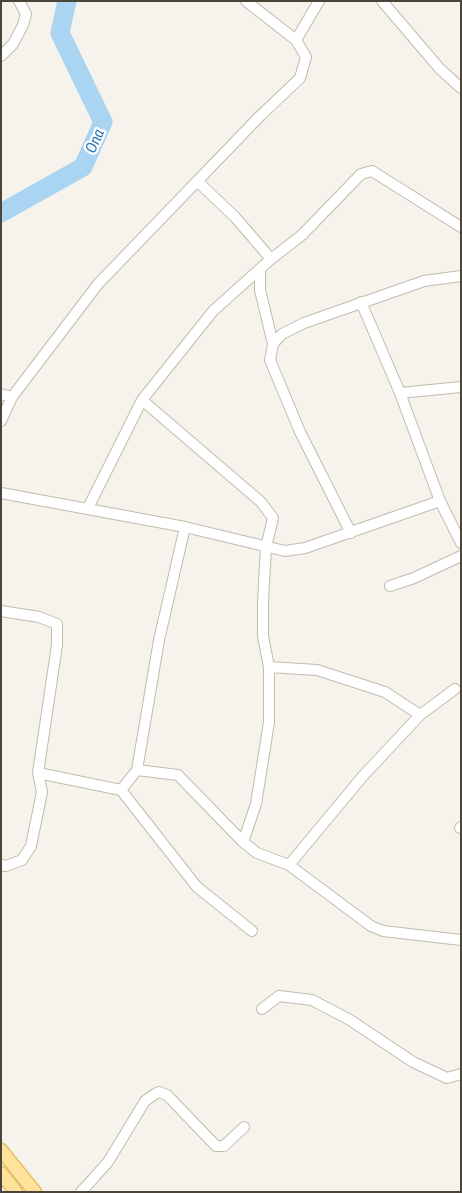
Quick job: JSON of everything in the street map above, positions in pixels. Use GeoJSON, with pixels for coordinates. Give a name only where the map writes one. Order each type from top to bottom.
{"type":"FeatureCollection","features":[{"type":"Feature","properties":{"kind":"main road"},"geometry":{"type":"LineString","coordinates":[[1,1150],[35,1192]]}},
{"type":"Feature","properties":{"kind":"main road"},"geometry":{"type":"LineString","coordinates":[[1,1173],[16,1192]]}},
{"type":"Feature","properties":{"kind":"street"},"geometry":{"type":"LineString","coordinates":[[1,56],[13,44],[26,14],[19,1]]}},
{"type":"Feature","properties":{"kind":"street"},"geometry":{"type":"LineString","coordinates":[[296,40],[319,1]]}},
{"type":"Feature","properties":{"kind":"street"},"geometry":{"type":"LineString","coordinates":[[382,1],[440,69],[461,88]]}},
{"type":"Feature","properties":{"kind":"street"},"geometry":{"type":"LineString","coordinates":[[1,421],[12,397],[98,284],[300,78],[306,57],[296,40],[248,2]]}},
{"type":"Feature","properties":{"kind":"street"},"geometry":{"type":"LineString","coordinates":[[88,508],[142,400],[213,311],[271,259],[302,235],[352,181],[361,174],[372,171],[461,227]]}},
{"type":"Feature","properties":{"kind":"street"},"geometry":{"type":"LineString","coordinates":[[197,181],[235,216],[271,259]]}},
{"type":"Feature","properties":{"kind":"street"},"geometry":{"type":"LineString","coordinates":[[260,269],[261,298],[273,344],[270,360],[300,432],[351,533]]}},
{"type":"Feature","properties":{"kind":"street"},"geometry":{"type":"LineString","coordinates":[[273,344],[282,334],[304,323],[360,302],[424,281],[461,276]]}},
{"type":"Feature","properties":{"kind":"street"},"geometry":{"type":"LineString","coordinates":[[360,302],[400,393],[440,501],[461,543]]}},
{"type":"Feature","properties":{"kind":"street"},"geometry":{"type":"LineString","coordinates":[[400,393],[461,387]]}},
{"type":"Feature","properties":{"kind":"street"},"geometry":{"type":"LineString","coordinates":[[1,394],[12,397]]}},
{"type":"Feature","properties":{"kind":"street"},"geometry":{"type":"LineString","coordinates":[[142,400],[261,502],[274,518],[266,547],[263,636],[269,667],[269,722],[256,804],[243,842]]}},
{"type":"Feature","properties":{"kind":"street"},"geometry":{"type":"LineString","coordinates":[[1,493],[185,527],[286,551],[305,548],[440,501]]}},
{"type":"Feature","properties":{"kind":"street"},"geometry":{"type":"LineString","coordinates":[[120,790],[136,770],[159,640],[185,527]]}},
{"type":"Feature","properties":{"kind":"street"},"geometry":{"type":"LineString","coordinates":[[390,586],[414,578],[461,556]]}},
{"type":"Feature","properties":{"kind":"street"},"geometry":{"type":"LineString","coordinates":[[1,611],[39,617],[57,624],[58,645],[38,773],[42,792],[31,846],[22,860],[6,866],[1,865]]}},
{"type":"Feature","properties":{"kind":"street"},"geometry":{"type":"LineString","coordinates":[[269,667],[317,670],[385,692],[420,715]]}},
{"type":"Feature","properties":{"kind":"street"},"geometry":{"type":"LineString","coordinates":[[289,866],[363,776],[420,715],[455,689]]}},
{"type":"Feature","properties":{"kind":"street"},"geometry":{"type":"LineString","coordinates":[[136,770],[178,775],[243,842],[257,853],[289,866],[371,926],[382,931],[461,940]]}},
{"type":"Feature","properties":{"kind":"street"},"geometry":{"type":"LineString","coordinates":[[38,773],[120,790],[197,887],[252,931]]}},
{"type":"Feature","properties":{"kind":"street"},"geometry":{"type":"LineString","coordinates":[[262,1009],[279,996],[312,1000],[350,1020],[413,1062],[447,1078],[461,1074]]}},
{"type":"Feature","properties":{"kind":"street"},"geometry":{"type":"LineString","coordinates":[[80,1192],[108,1162],[145,1101],[159,1092],[167,1095],[216,1146],[224,1146],[244,1126]]}},
{"type":"Feature","properties":{"kind":"waterway","name":"Ona"},"geometry":{"type":"LineString","coordinates":[[1,213],[83,167],[103,122],[60,33],[67,1]]}}]}
